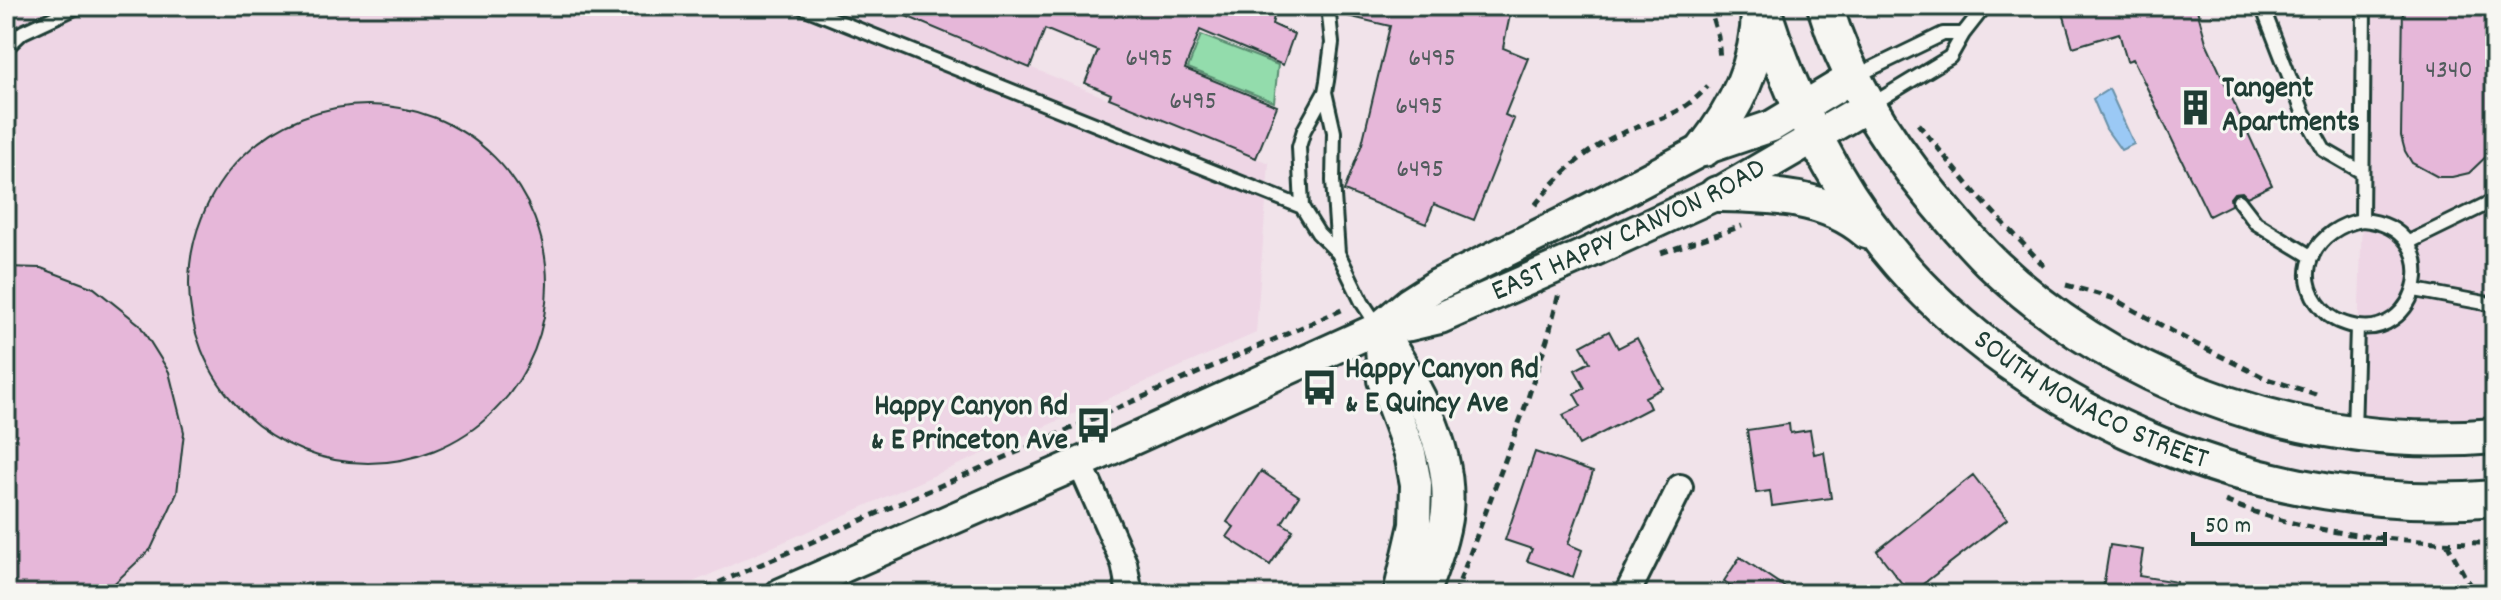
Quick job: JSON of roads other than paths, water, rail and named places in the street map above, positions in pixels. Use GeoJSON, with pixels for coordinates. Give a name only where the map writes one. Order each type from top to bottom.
{"type":"FeatureCollection","features":[{"type":"Feature","properties":{"kind":"main road","name":"SOUTH MONACO STREET"},"geometry":{"type":"LineString","coordinates":[[1761,6],[1801,108],[1835,175],[1886,247],[1964,327],[2004,357],[2086,411],[2149,441],[2254,475],[2340,493],[2395,499],[2495,498]]}},
{"type":"Feature","properties":{"kind":"main road"},"geometry":{"type":"LineString","coordinates":[[1704,149],[1732,111],[1743,88],[1755,47],[1761,6]]}},
{"type":"Feature","properties":{"kind":"main road","name":"SOUTH MONACO STREET"},"geometry":{"type":"LineString","coordinates":[[1825,6],[1860,92],[1919,181],[1996,267],[2073,327],[2129,361],[2204,396],[2297,425],[2354,421],[2410,438],[2495,436]]}},
{"type":"Feature","properties":{"kind":"main road"},"geometry":{"type":"LineString","coordinates":[[1717,194],[1774,196],[1817,204],[1855,221],[1886,247]]}},
{"type":"Feature","properties":{"kind":"street","name":"EAST HAPPY CANYON ROAD"},"geometry":{"type":"LineString","coordinates":[[781,594],[1379,328],[1437,285],[1704,149],[1772,126],[1801,108],[1860,92]]}},
{"type":"Feature","properties":{"kind":"street","name":"EAST HAPPY CANYON ROAD"},"geometry":{"type":"LineString","coordinates":[[1379,328],[1425,323],[1462,310],[1717,194],[1816,138],[1860,92]]}},
{"type":"Feature","properties":{"kind":"street"},"geometry":{"type":"LineString","coordinates":[[1379,328],[1383,380],[1410,453],[1417,494],[1415,525],[1399,594]]}},
{"type":"Feature","properties":{"kind":"street"},"geometry":{"type":"LineString","coordinates":[[1379,328],[1420,397],[1439,447],[1446,479],[1446,519],[1423,594]]}},
{"type":"Feature","properties":{"kind":"street"},"geometry":{"type":"LineString","coordinates":[[1080,463],[1124,563],[1130,594]]}},
{"type":"Feature","properties":{"kind":"street"},"geometry":{"type":"LineString","coordinates":[[1627,594],[1680,487]]}},
{"type":"Feature","properties":{"kind":"lane"},"geometry":{"type":"LineString","coordinates":[[6,48],[23,32],[79,6]]}},
{"type":"Feature","properties":{"kind":"lane"},"geometry":{"type":"LineString","coordinates":[[800,6],[1302,207]]}},
{"type":"Feature","properties":{"kind":"lane"},"geometry":{"type":"LineString","coordinates":[[1328,6],[1332,43],[1325,92],[1304,130],[1299,147],[1302,207],[1318,233],[1338,253],[1362,302],[1379,328]]}},
{"type":"Feature","properties":{"kind":"lane"},"geometry":{"type":"LineString","coordinates":[[1860,92],[1950,57],[1985,6]]}},
{"type":"Feature","properties":{"kind":"lane"},"geometry":{"type":"LineString","coordinates":[[2262,6],[2303,112],[2324,150],[2362,172]]}},
{"type":"Feature","properties":{"kind":"lane"},"geometry":{"type":"LineString","coordinates":[[2362,220],[2364,6]]}},
{"type":"Feature","properties":{"kind":"lane"},"geometry":{"type":"LineString","coordinates":[[1860,92],[1943,34],[1963,34]]}},
{"type":"Feature","properties":{"kind":"lane"},"geometry":{"type":"LineString","coordinates":[[1325,92],[1334,132],[1333,181],[1338,253]]}},
{"type":"Feature","properties":{"kind":"lane"},"geometry":{"type":"LineString","coordinates":[[2409,242],[2495,200]]}},
{"type":"Feature","properties":{"kind":"lane"},"geometry":{"type":"LineString","coordinates":[[2239,201],[2256,223],[2312,257]]}},
{"type":"Feature","properties":{"kind":"lane"},"geometry":{"type":"LineString","coordinates":[[2362,220],[2385,225],[2409,242],[2416,269],[2415,290],[2395,317],[2373,327],[2357,327],[2330,317],[2316,301],[2310,287],[2312,257],[2323,237],[2337,226],[2362,220]]}},
{"type":"Feature","properties":{"kind":"lane"},"geometry":{"type":"LineString","coordinates":[[2415,290],[2495,305]]}},
{"type":"Feature","properties":{"kind":"lane"},"geometry":{"type":"LineString","coordinates":[[2354,421],[2357,327]]}},
{"type":"Feature","properties":{"kind":"water"},"geometry":{"type":"Polygon","coordinates":[[[2109,89],[2134,144],[2121,150],[2106,129],[2093,99],[2109,89]]]}},
{"type":"Feature","properties":{"kind":"place","name":"Tangent Apartments"},"geometry":{"type":"Point","coordinates":[2196,107]}},
{"type":"Feature","properties":{"kind":"place","name":"Happy Canyon Rd & E Quincy Ave"},"geometry":{"type":"Point","coordinates":[1319,388]}},
{"type":"Feature","properties":{"kind":"place","name":"Happy Canyon Rd & E Princeton Ave"},"geometry":{"type":"Point","coordinates":[1094,425]}}]}
